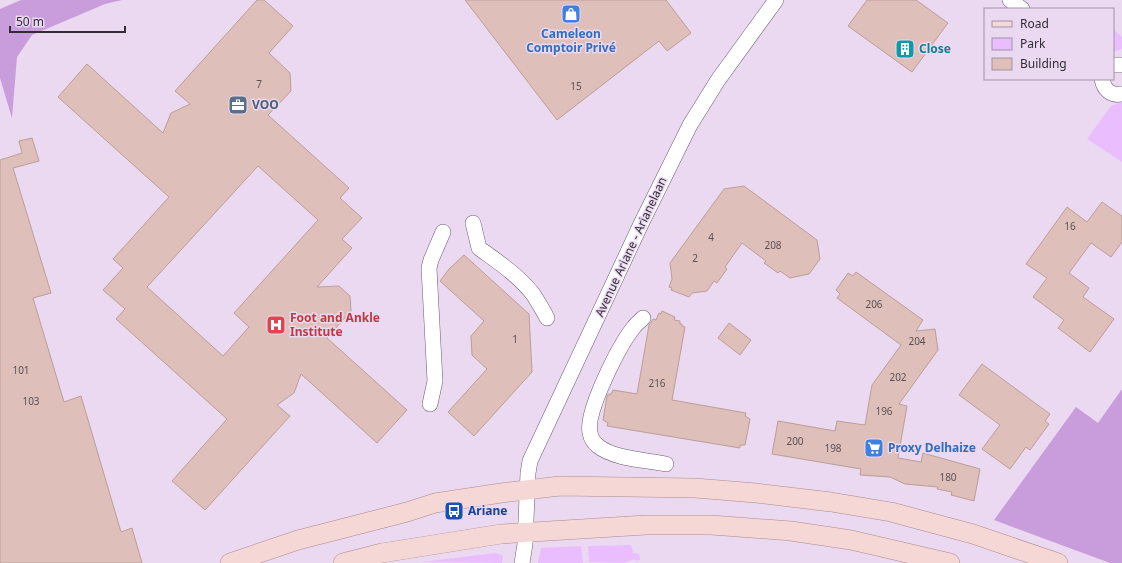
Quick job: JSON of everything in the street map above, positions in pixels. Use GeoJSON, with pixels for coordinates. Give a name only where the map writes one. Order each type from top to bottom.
{"type":"FeatureCollection","features":[{"type":"Feature","properties":{"kind":"main road"},"geometry":{"type":"LineString","coordinates":[[230,563],[298,540],[407,512],[435,503],[560,486],[688,488],[756,493],[830,502],[891,512],[973,534],[1058,563]]}},
{"type":"Feature","properties":{"kind":"main road"},"geometry":{"type":"LineString","coordinates":[[343,563],[382,553],[501,534],[646,525],[711,525],[791,531],[851,540],[950,563]]}},
{"type":"Feature","properties":{"kind":"street","name":"Avenue Ariane - Arianelaan"},"geometry":{"type":"LineString","coordinates":[[522,563],[528,470],[530,461],[641,224],[690,125],[718,80],[776,0]]}},
{"type":"Feature","properties":{"kind":"street"},"geometry":{"type":"LineString","coordinates":[[1010,0],[1021,8]]}},
{"type":"Feature","properties":{"kind":"street"},"geometry":{"type":"LineString","coordinates":[[1102,80],[1103,84],[1109,92],[1113,94],[1122,94]]}},
{"type":"Feature","properties":{"kind":"street"},"geometry":{"type":"LineString","coordinates":[[473,223],[479,248],[503,265],[520,280],[533,295],[547,318]]}},
{"type":"Feature","properties":{"kind":"street"},"geometry":{"type":"LineString","coordinates":[[430,404],[435,381],[430,268],[431,260],[443,232]]}},
{"type":"Feature","properties":{"kind":"street"},"geometry":{"type":"LineString","coordinates":[[643,318],[634,326],[627,337],[602,386],[590,421],[590,434],[592,440],[606,451],[618,455],[666,464]]}},
{"type":"Feature","properties":{"kind":"green space"},"geometry":{"type":"Polygon","coordinates":[[[1114,30],[1122,37],[1122,49],[1114,52],[1114,30]]]}},
{"type":"Feature","properties":{"kind":"green space"},"geometry":{"type":"Polygon","coordinates":[[[1122,101],[1122,162],[1087,139],[1111,106],[1122,101]]]}},
{"type":"Feature","properties":{"kind":"green space"},"geometry":{"type":"Polygon","coordinates":[[[631,545],[633,553],[639,554],[640,560],[636,561],[635,559],[624,563],[589,562],[588,546],[631,545]]]}},
{"type":"Feature","properties":{"kind":"green space"},"geometry":{"type":"Polygon","coordinates":[[[581,546],[583,563],[538,563],[541,548],[581,546]]]}},
{"type":"Feature","properties":{"kind":"green space"},"geometry":{"type":"Polygon","coordinates":[[[495,553],[503,556],[502,563],[422,562],[495,553]]]}},
{"type":"Feature","properties":{"kind":"shaded area"},"geometry":{"type":"Polygon","coordinates":[[[21,0],[122,0],[105,4],[32,35],[17,57],[12,118],[0,78],[0,9],[21,0]]]}},
{"type":"Feature","properties":{"kind":"shaded area"},"geometry":{"type":"Polygon","coordinates":[[[1122,389],[1122,563],[1110,563],[994,520],[1076,407],[1098,423],[1122,389]]]}},
{"type":"Feature","properties":{"kind":"building"},"geometry":{"type":"Polygon","coordinates":[[[257,0],[264,0],[293,26],[269,53],[290,73],[291,91],[268,115],[349,188],[340,198],[362,218],[342,239],[352,248],[317,287],[339,286],[350,296],[351,311],[327,338],[407,410],[377,443],[301,374],[294,393],[277,405],[290,416],[205,510],[172,481],[227,419],[116,319],[125,309],[103,290],[123,268],[113,259],[169,197],[58,97],[87,64],[163,133],[171,113],[190,104],[175,91],[257,0]],[[258,166],[147,287],[223,356],[249,327],[234,313],[318,220],[258,166]]]}},
{"type":"Feature","properties":{"kind":"building"},"geometry":{"type":"Polygon","coordinates":[[[465,0],[666,0],[691,33],[667,51],[659,41],[557,120],[465,0]]]}},
{"type":"Feature","properties":{"kind":"building","name":"Close"},"geometry":{"type":"Polygon","coordinates":[[[867,0],[916,0],[948,23],[912,72],[848,26],[867,0]]]}},
{"type":"Feature","properties":{"kind":"building"},"geometry":{"type":"Polygon","coordinates":[[[32,138],[39,161],[13,168],[51,293],[33,298],[64,402],[81,396],[121,532],[132,528],[142,563],[0,563],[0,160],[22,153],[19,141],[32,138]]]}},
{"type":"Feature","properties":{"kind":"building"},"geometry":{"type":"Polygon","coordinates":[[[744,186],[817,240],[820,259],[809,274],[790,278],[780,271],[778,273],[764,263],[766,261],[742,243],[725,267],[727,269],[717,283],[714,281],[707,291],[692,293],[689,297],[671,290],[672,288],[669,287],[672,279],[670,263],[724,189],[744,186]]]}},
{"type":"Feature","properties":{"kind":"building"},"geometry":{"type":"Polygon","coordinates":[[[1102,202],[1122,216],[1122,242],[1111,257],[1091,243],[1069,273],[1089,288],[1083,297],[1114,319],[1090,352],[1058,328],[1064,320],[1033,297],[1047,278],[1026,264],[1067,207],[1087,222],[1102,202]]]}},
{"type":"Feature","properties":{"kind":"building"},"geometry":{"type":"Polygon","coordinates":[[[464,255],[529,314],[532,372],[474,436],[448,412],[487,369],[472,355],[471,336],[484,321],[440,281],[449,269],[464,255]]]}},
{"type":"Feature","properties":{"kind":"building"},"geometry":{"type":"Polygon","coordinates":[[[856,272],[923,320],[916,331],[935,329],[938,350],[899,404],[907,406],[898,458],[921,462],[923,453],[980,469],[974,501],[951,495],[952,492],[937,489],[938,487],[905,484],[890,477],[860,475],[861,469],[772,454],[778,421],[835,431],[837,421],[865,425],[872,385],[901,345],[837,298],[840,294],[836,290],[848,273],[853,276],[856,272]]]}},
{"type":"Feature","properties":{"kind":"building"},"geometry":{"type":"Polygon","coordinates":[[[662,311],[675,317],[674,320],[680,321],[680,324],[685,327],[672,400],[746,413],[745,416],[750,419],[745,445],[740,445],[740,448],[607,426],[608,423],[603,420],[607,396],[608,394],[610,395],[612,393],[613,390],[637,394],[649,325],[653,319],[656,320],[659,313],[661,314],[662,311]]]}},
{"type":"Feature","properties":{"kind":"building"},"geometry":{"type":"Polygon","coordinates":[[[729,323],[751,340],[740,355],[718,338],[729,323]]]}},
{"type":"Feature","properties":{"kind":"building"},"geometry":{"type":"Polygon","coordinates":[[[982,364],[1050,414],[1045,421],[1049,424],[1030,450],[1026,447],[1010,469],[982,449],[1000,425],[959,395],[982,364]]]}},
{"type":"Feature","properties":{"kind":"place","name":"Cameleon Comptoir Privé"},"geometry":{"type":"Point","coordinates":[571,14]}},
{"type":"Feature","properties":{"kind":"place","name":"Close"},"geometry":{"type":"Point","coordinates":[905,49]}},
{"type":"Feature","properties":{"kind":"place","name":"VOO"},"geometry":{"type":"Point","coordinates":[238,105]}},
{"type":"Feature","properties":{"kind":"place","name":"Foot and Ankle Institute"},"geometry":{"type":"Point","coordinates":[276,325]}},
{"type":"Feature","properties":{"kind":"place","name":"Proxy Delhaize"},"geometry":{"type":"Point","coordinates":[874,448]}},
{"type":"Feature","properties":{"kind":"place","name":"Ariane"},"geometry":{"type":"Point","coordinates":[454,511]}}]}
